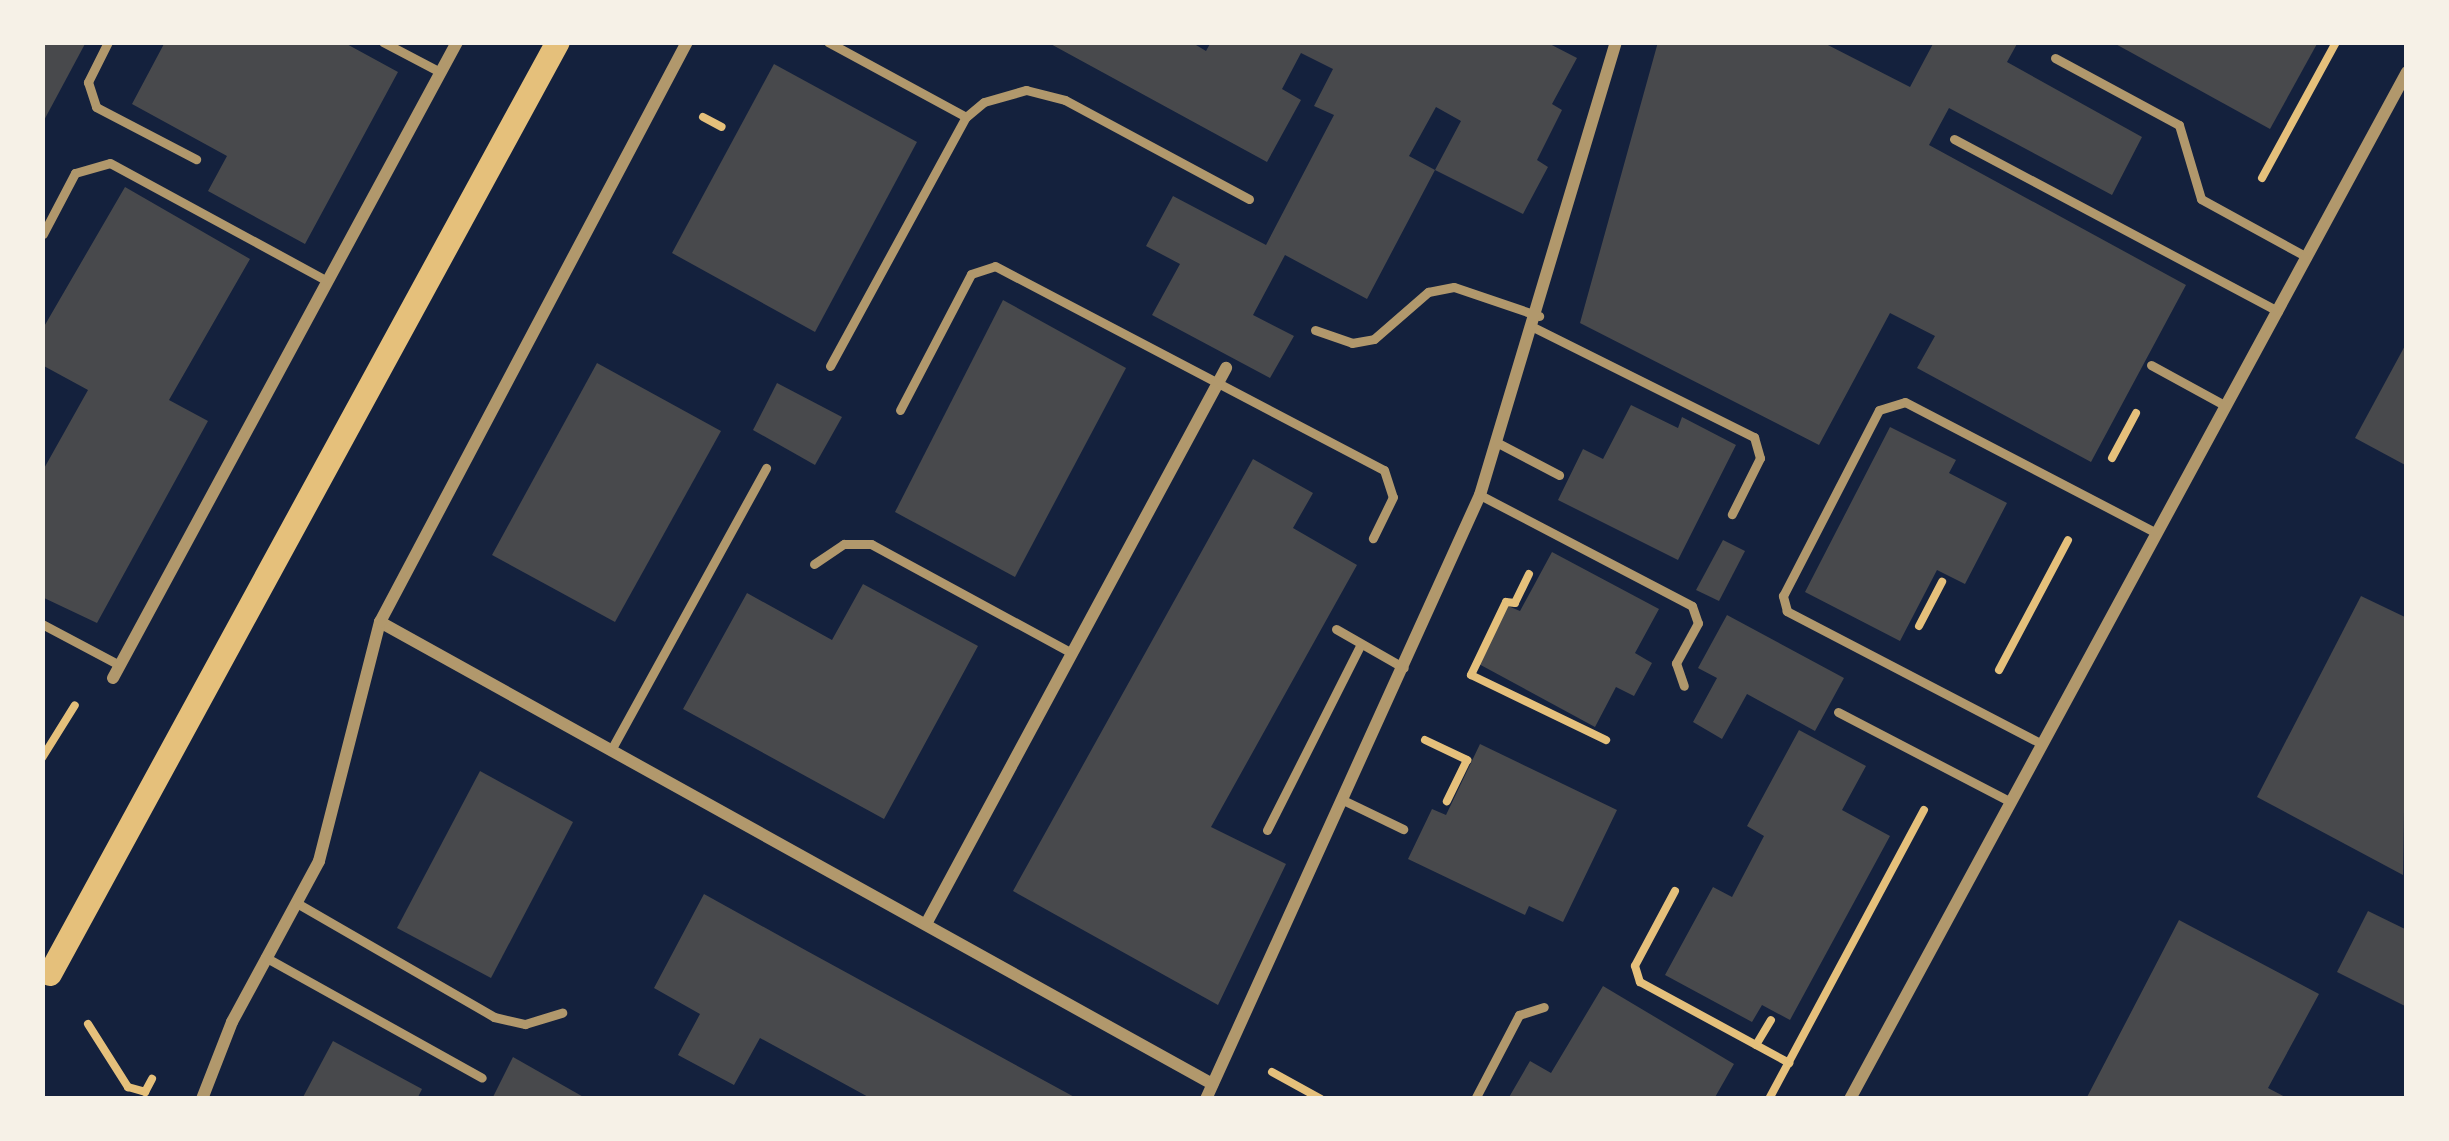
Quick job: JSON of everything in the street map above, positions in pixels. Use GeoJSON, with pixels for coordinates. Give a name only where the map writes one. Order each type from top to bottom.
{"type":"FeatureCollection","features":[{"type":"Feature","properties":{"kind":"main road"},"geometry":{"type":"LineString","coordinates":[[50,974],[558,42]]}},
{"type":"Feature","properties":{"kind":"street"},"geometry":{"type":"LineString","coordinates":[[116,672],[457,42]]}},
{"type":"Feature","properties":{"kind":"street"},"geometry":{"type":"LineString","coordinates":[[202,1099],[266,957],[319,861],[341,790],[380,622],[687,42]]}},
{"type":"Feature","properties":{"kind":"street"},"geometry":{"type":"LineString","coordinates":[[1206,1099],[1480,496],[1537,322],[1616,42]]}},
{"type":"Feature","properties":{"kind":"street"},"geometry":{"type":"LineString","coordinates":[[1850,1099],[2407,73]]}},
{"type":"Feature","properties":{"kind":"street"},"geometry":{"type":"LineString","coordinates":[[926,924],[1226,368]]}},
{"type":"Feature","properties":{"kind":"street"},"geometry":{"type":"LineString","coordinates":[[380,622],[1213,1084]]}},
{"type":"Feature","properties":{"kind":"lane"},"geometry":{"type":"LineString","coordinates":[[108,42],[88,82],[96,107],[196,159]]}},
{"type":"Feature","properties":{"kind":"lane"},"geometry":{"type":"LineString","coordinates":[[382,42],[440,72]]}},
{"type":"Feature","properties":{"kind":"lane"},"geometry":{"type":"LineString","coordinates":[[828,42],[966,117]]}},
{"type":"Feature","properties":{"kind":"lane"},"geometry":{"type":"LineString","coordinates":[[2055,58],[2180,125],[2201,199],[2308,257]]}},
{"type":"Feature","properties":{"kind":"lane"},"geometry":{"type":"LineString","coordinates":[[830,366],[966,117],[984,102],[1026,90],[1065,100],[1249,199]]}},
{"type":"Feature","properties":{"kind":"lane"},"geometry":{"type":"LineString","coordinates":[[1954,140],[2278,311]]}},
{"type":"Feature","properties":{"kind":"lane"},"geometry":{"type":"LineString","coordinates":[[43,234],[75,173],[110,163],[327,281]]}},
{"type":"Feature","properties":{"kind":"lane"},"geometry":{"type":"LineString","coordinates":[[900,410],[971,274],[994,266],[1384,470],[1393,497],[1372,538]]}},
{"type":"Feature","properties":{"kind":"lane"},"geometry":{"type":"LineString","coordinates":[[1315,330],[1352,343],[1374,339],[1429,292],[1454,287],[1537,322],[1754,437],[1760,458],[1732,514]]}},
{"type":"Feature","properties":{"kind":"lane"},"geometry":{"type":"LineString","coordinates":[[2155,367],[2226,406]]}},
{"type":"Feature","properties":{"kind":"lane"},"geometry":{"type":"LineString","coordinates":[[2042,744],[1787,611],[1783,596],[1879,410],[1905,402],[2158,533]]}},
{"type":"Feature","properties":{"kind":"lane"},"geometry":{"type":"LineString","coordinates":[[1498,443],[1559,475]]}},
{"type":"Feature","properties":{"kind":"lane"},"geometry":{"type":"LineString","coordinates":[[610,750],[766,468]]}},
{"type":"Feature","properties":{"kind":"lane"},"geometry":{"type":"LineString","coordinates":[[1480,496],[1692,606],[1698,623],[1676,663],[1684,686]]}},
{"type":"Feature","properties":{"kind":"lane"},"geometry":{"type":"LineString","coordinates":[[814,564],[844,544],[871,544],[1072,653]]}},
{"type":"Feature","properties":{"kind":"lane"},"geometry":{"type":"LineString","coordinates":[[42,624],[116,672]]}},
{"type":"Feature","properties":{"kind":"lane"},"geometry":{"type":"LineString","coordinates":[[1336,629],[1404,669]]}},
{"type":"Feature","properties":{"kind":"lane"},"geometry":{"type":"LineString","coordinates":[[1267,830],[1361,644]]}},
{"type":"Feature","properties":{"kind":"lane"},"geometry":{"type":"LineString","coordinates":[[1838,712],[2011,802]]}},
{"type":"Feature","properties":{"kind":"lane"},"geometry":{"type":"LineString","coordinates":[[1343,800],[1403,829]]}},
{"type":"Feature","properties":{"kind":"lane"},"geometry":{"type":"LineString","coordinates":[[295,902],[494,1017],[525,1024],[562,1013]]}},
{"type":"Feature","properties":{"kind":"lane"},"geometry":{"type":"LineString","coordinates":[[266,957],[482,1078]]}},
{"type":"Feature","properties":{"kind":"lane"},"geometry":{"type":"LineString","coordinates":[[1474,1099],[1519,1015],[1544,1006]]}},
{"type":"Feature","properties":{"kind":"path"},"geometry":{"type":"LineString","coordinates":[[2240,220],[2336,42]]}},
{"type":"Feature","properties":{"kind":"path"},"geometry":{"type":"LineString","coordinates":[[1978,710],[2155,367]]}},
{"type":"Feature","properties":{"kind":"path"},"geometry":{"type":"LineString","coordinates":[[1552,534],[1469,670],[1606,740]]}},
{"type":"Feature","properties":{"kind":"path"},"geometry":{"type":"LineString","coordinates":[[42,758],[80,697]]}},
{"type":"Feature","properties":{"kind":"path"},"geometry":{"type":"LineString","coordinates":[[1381,718],[1467,760],[1447,802]]}},
{"type":"Feature","properties":{"kind":"path"},"geometry":{"type":"LineString","coordinates":[[1769,1099],[1946,768]]}},
{"type":"Feature","properties":{"kind":"path"},"geometry":{"type":"LineString","coordinates":[[1675,891],[1635,966],[1640,982],[1789,1063]]}},
{"type":"Feature","properties":{"kind":"path"},"geometry":{"type":"LineString","coordinates":[[1756,1046],[1771,1020]]}},
{"type":"Feature","properties":{"kind":"path"},"geometry":{"type":"LineString","coordinates":[[88,1024],[128,1087]]}},
{"type":"Feature","properties":{"kind":"path"},"geometry":{"type":"LineString","coordinates":[[1276,1074],[1321,1099]]}},
{"type":"Feature","properties":{"kind":"building"},"geometry":{"type":"Polygon","coordinates":[[[42,42],[86,42],[42,124],[42,42]]]}},
{"type":"Feature","properties":{"kind":"building"},"geometry":{"type":"Polygon","coordinates":[[[165,42],[343,42],[398,72],[305,244],[208,191],[227,156],[132,104],[165,42]]]}},
{"type":"Feature","properties":{"kind":"building"},"geometry":{"type":"Polygon","coordinates":[[[1047,42],[1191,42],[1206,51],[1211,42],[1546,42],[1577,58],[1552,104],[1562,110],[1537,160],[1548,167],[1523,214],[1435,170],[1367,299],[1285,255],[1253,315],[1294,336],[1270,378],[1152,315],[1180,264],[1146,246],[1173,196],[1266,245],[1334,115],[1314,106],[1333,69],[1301,53],[1282,89],[1301,100],[1267,162],[1047,42]],[[1436,107],[1409,156],[1435,170],[1461,121],[1436,107]]]}},
{"type":"Feature","properties":{"kind":"building"},"geometry":{"type":"Polygon","coordinates":[[[1658,42],[1822,42],[1910,87],[1934,42],[2018,42],[2007,62],[2142,137],[2112,195],[1949,108],[1929,145],[2186,285],[2091,462],[1917,368],[1935,336],[1890,313],[1819,445],[1580,323],[1658,42]]]}},
{"type":"Feature","properties":{"kind":"building"},"geometry":{"type":"Polygon","coordinates":[[[2112,42],[2318,42],[2270,129],[2112,42]]]}},
{"type":"Feature","properties":{"kind":"building"},"geometry":{"type":"Polygon","coordinates":[[[774,64],[917,142],[815,332],[672,253],[774,64]]]}},
{"type":"Feature","properties":{"kind":"building"},"geometry":{"type":"Polygon","coordinates":[[[125,187],[250,259],[169,400],[208,421],[97,623],[42,597],[42,472],[88,390],[42,365],[42,330],[125,187]]]}},
{"type":"Feature","properties":{"kind":"building"},"geometry":{"type":"Polygon","coordinates":[[[1003,300],[1126,368],[1015,577],[895,512],[1003,300]]]}},
{"type":"Feature","properties":{"kind":"building"},"geometry":{"type":"Polygon","coordinates":[[[2407,342],[2407,466],[2355,438],[2407,342]]]}},
{"type":"Feature","properties":{"kind":"building"},"geometry":{"type":"Polygon","coordinates":[[[597,363],[721,431],[615,622],[492,555],[597,363]]]}},
{"type":"Feature","properties":{"kind":"building"},"geometry":{"type":"Polygon","coordinates":[[[777,383],[842,417],[815,465],[753,430],[777,383]]]}},
{"type":"Feature","properties":{"kind":"building"},"geometry":{"type":"Polygon","coordinates":[[[1631,405],[1678,428],[1682,417],[1736,445],[1678,560],[1558,500],[1583,449],[1603,459],[1631,405]]]}},
{"type":"Feature","properties":{"kind":"building"},"geometry":{"type":"Polygon","coordinates":[[[1890,427],[1956,460],[1949,473],[2007,503],[1965,584],[1937,570],[1900,641],[1805,592],[1890,427]]]}},
{"type":"Feature","properties":{"kind":"building"},"geometry":{"type":"Polygon","coordinates":[[[1253,459],[1313,493],[1293,528],[1357,565],[1211,827],[1286,864],[1218,1005],[1013,891],[1253,459]]]}},
{"type":"Feature","properties":{"kind":"building"},"geometry":{"type":"Polygon","coordinates":[[[1723,540],[1745,551],[1719,601],[1696,590],[1723,540]]]}},
{"type":"Feature","properties":{"kind":"building"},"geometry":{"type":"Polygon","coordinates":[[[1552,552],[1659,609],[1635,653],[1652,663],[1634,696],[1616,687],[1595,727],[1477,663],[1508,606],[1520,611],[1552,552]]]}},
{"type":"Feature","properties":{"kind":"building"},"geometry":{"type":"Polygon","coordinates":[[[863,584],[978,646],[884,819],[683,709],[747,593],[832,640],[863,584]]]}},
{"type":"Feature","properties":{"kind":"building"},"geometry":{"type":"Polygon","coordinates":[[[2361,596],[2407,618],[2403,875],[2257,797],[2361,596]]]}},
{"type":"Feature","properties":{"kind":"building"},"geometry":{"type":"Polygon","coordinates":[[[1727,615],[1844,678],[1815,731],[1747,694],[1722,739],[1693,722],[1717,678],[1698,668],[1727,615]]]}},
{"type":"Feature","properties":{"kind":"building"},"geometry":{"type":"Polygon","coordinates":[[[1799,730],[1866,766],[1842,810],[1890,836],[1790,1020],[1762,1005],[1752,1022],[1665,975],[1713,887],[1732,897],[1764,836],[1747,826],[1799,730]]]}},
{"type":"Feature","properties":{"kind":"building"},"geometry":{"type":"Polygon","coordinates":[[[1480,744],[1617,810],[1563,922],[1529,906],[1525,915],[1408,859],[1432,809],[1446,815],[1480,744]]]}},
{"type":"Feature","properties":{"kind":"building"},"geometry":{"type":"Polygon","coordinates":[[[480,771],[573,822],[491,978],[397,928],[480,771]]]}},
{"type":"Feature","properties":{"kind":"building"},"geometry":{"type":"Polygon","coordinates":[[[704,894],[1078,1099],[872,1099],[760,1038],[734,1085],[678,1055],[700,1014],[654,988],[704,894]]]}},
{"type":"Feature","properties":{"kind":"building"},"geometry":{"type":"Polygon","coordinates":[[[2368,911],[2407,930],[2407,1007],[2337,972],[2368,911]]]}},
{"type":"Feature","properties":{"kind":"building"},"geometry":{"type":"Polygon","coordinates":[[[2179,920],[2319,994],[2268,1088],[2289,1099],[2086,1099],[2179,920]]]}},
{"type":"Feature","properties":{"kind":"building"},"geometry":{"type":"Polygon","coordinates":[[[1603,986],[1734,1064],[1714,1099],[1508,1099],[1530,1061],[1551,1073],[1603,986]]]}},
{"type":"Feature","properties":{"kind":"building"},"geometry":{"type":"Polygon","coordinates":[[[333,1041],[422,1089],[417,1099],[302,1099],[333,1041]]]}},
{"type":"Feature","properties":{"kind":"building"},"geometry":{"type":"Polygon","coordinates":[[[513,1057],[587,1099],[492,1099],[513,1057]]]}}]}
